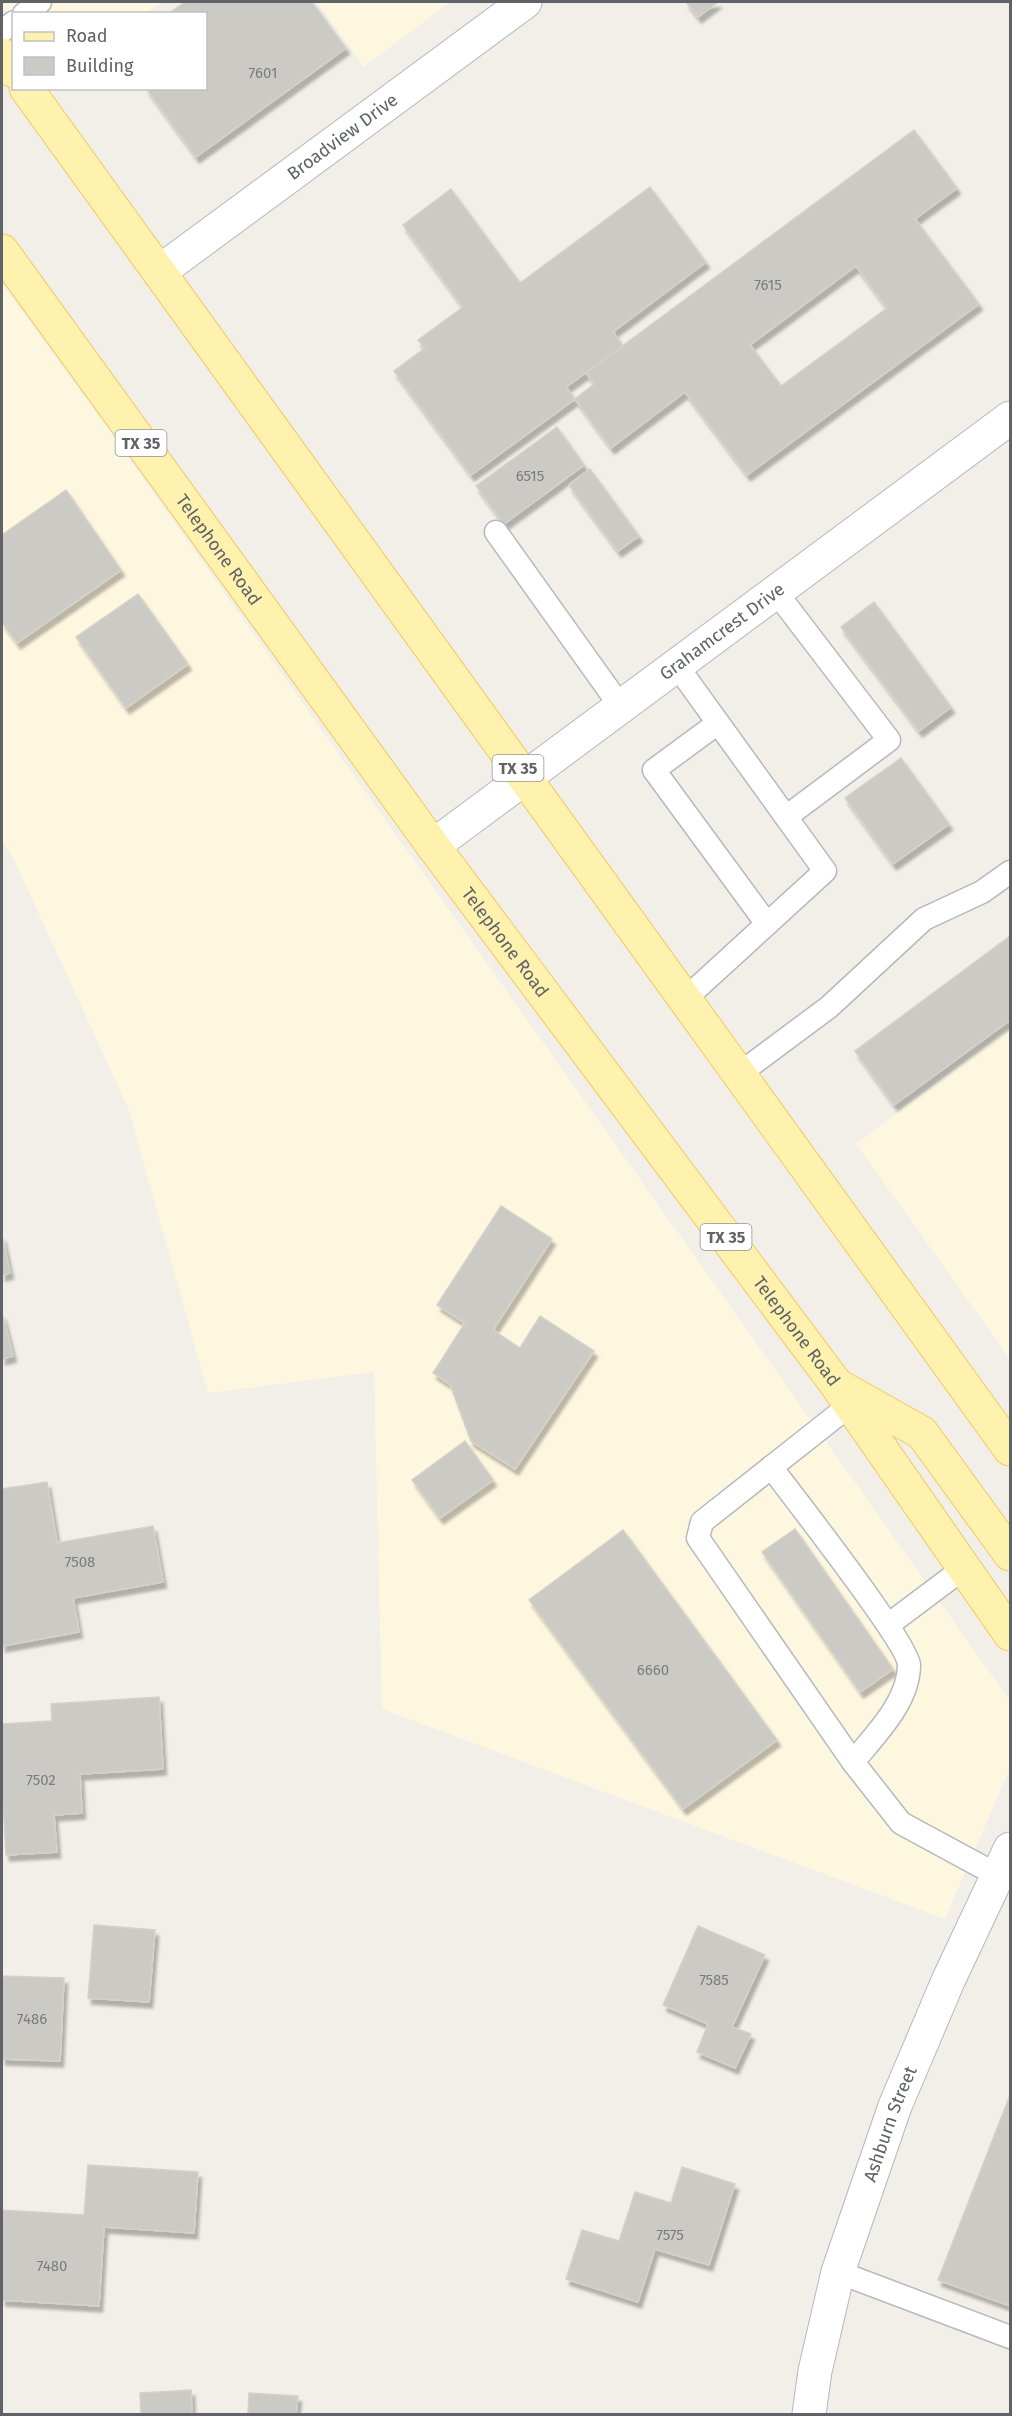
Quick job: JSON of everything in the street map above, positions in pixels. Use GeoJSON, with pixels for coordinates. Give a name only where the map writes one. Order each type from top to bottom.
{"type":"FeatureCollection","features":[{"type":"Feature","properties":{"kind":"main road"},"geometry":{"type":"LineString","coordinates":[[2,55],[12,68]]}},
{"type":"Feature","properties":{"kind":"main road","name":"TX 35"},"geometry":{"type":"LineString","coordinates":[[27,90],[1011,1449]]}},
{"type":"Feature","properties":{"kind":"main road","name":"Telephone Road"},"geometry":{"type":"LineString","coordinates":[[2,251],[433,846],[843,1394],[1011,1634]]}},
{"type":"Feature","properties":{"kind":"main road"},"geometry":{"type":"LineString","coordinates":[[843,1394],[922,1433],[1011,1554]]}},
{"type":"Feature","properties":{"kind":"street","name":"Broadview Drive"},"geometry":{"type":"LineString","coordinates":[[159,272],[525,2]]}},
{"type":"Feature","properties":{"kind":"street","name":"Grahamcrest Drive"},"geometry":{"type":"LineString","coordinates":[[433,846],[1011,418]]}},
{"type":"Feature","properties":{"kind":"street","name":"Ashburn Street"},"geometry":{"type":"LineString","coordinates":[[809,2415],[815,2371],[838,2272],[895,2106],[948,1981],[1004,1862]]}},
{"type":"Feature","properties":{"kind":"lane"},"geometry":{"type":"LineString","coordinates":[[27,12],[40,2]]}},
{"type":"Feature","properties":{"kind":"lane"},"geometry":{"type":"LineString","coordinates":[[496,532],[621,707]]}},
{"type":"Feature","properties":{"kind":"lane"},"geometry":{"type":"LineString","coordinates":[[776,592],[889,740],[786,817]]}},
{"type":"Feature","properties":{"kind":"lane"},"geometry":{"type":"LineString","coordinates":[[677,666],[825,871],[685,999]]}},
{"type":"Feature","properties":{"kind":"lane"},"geometry":{"type":"LineString","coordinates":[[718,723],[654,771],[767,924]]}},
{"type":"Feature","properties":{"kind":"lane"},"geometry":{"type":"LineString","coordinates":[[739,1074],[829,1007],[924,919],[982,892],[1011,872]]}},
{"type":"Feature","properties":{"kind":"lane"},"geometry":{"type":"LineString","coordinates":[[843,1394],[771,1467],[702,1522],[698,1538],[853,1762],[901,1823],[1004,1862]]}},
{"type":"Feature","properties":{"kind":"lane"},"geometry":{"type":"LineString","coordinates":[[771,1467],[888,1625],[909,1662],[906,1686],[884,1724],[853,1762]]}},
{"type":"Feature","properties":{"kind":"lane"},"geometry":{"type":"LineString","coordinates":[[888,1625],[964,1568]]}},
{"type":"Feature","properties":{"kind":"lane"},"geometry":{"type":"LineString","coordinates":[[838,2272],[1011,2337]]}},
{"type":"Feature","properties":{"kind":"shaded area"},"geometry":{"type":"Polygon","coordinates":[[[2,2],[162,2],[147,12],[12,12],[12,21],[2,6],[2,2]]]}},
{"type":"Feature","properties":{"kind":"shaded area"},"geometry":{"type":"Polygon","coordinates":[[[317,2],[450,2],[364,67],[317,2]]]}},
{"type":"Feature","properties":{"kind":"shaded area"},"geometry":{"type":"Polygon","coordinates":[[[2,284],[116,440],[1010,1701],[1010,1768],[945,1919],[382,1709],[374,1372],[208,1393],[129,1110],[11,853],[2,841],[2,284]]]}},
{"type":"Feature","properties":{"kind":"shaded area"},"geometry":{"type":"Polygon","coordinates":[[[1010,1027],[1010,1359],[856,1144],[1010,1027]]]}},
{"type":"Feature","properties":{"kind":"building"},"geometry":{"type":"Polygon","coordinates":[[[185,2],[312,2],[346,48],[196,157],[147,90],[207,90],[207,12],[171,12],[185,2]]]}},
{"type":"Feature","properties":{"kind":"building"},"geometry":{"type":"Polygon","coordinates":[[[686,2],[718,2],[698,17],[686,2]]]}},
{"type":"Feature","properties":{"kind":"building"},"geometry":{"type":"Polygon","coordinates":[[[914,130],[957,188],[915,219],[979,304],[747,475],[685,392],[611,448],[575,399],[594,384],[586,373],[914,130]],[[856,266],[750,345],[781,386],[887,308],[856,266]]]}},
{"type":"Feature","properties":{"kind":"building"},"geometry":{"type":"Polygon","coordinates":[[[650,187],[706,262],[613,332],[623,346],[566,387],[575,399],[471,475],[394,371],[425,348],[418,340],[463,307],[403,225],[451,189],[520,283],[650,187]]]}},
{"type":"Feature","properties":{"kind":"building"},"geometry":{"type":"Polygon","coordinates":[[[557,427],[584,465],[504,524],[476,486],[557,427]]]}},
{"type":"Feature","properties":{"kind":"building"},"geometry":{"type":"Polygon","coordinates":[[[590,469],[639,536],[618,551],[569,485],[590,469]]]}},
{"type":"Feature","properties":{"kind":"building"},"geometry":{"type":"Polygon","coordinates":[[[66,490],[121,570],[17,643],[2,622],[2,535],[66,490]]]}},
{"type":"Feature","properties":{"kind":"building"},"geometry":{"type":"Polygon","coordinates":[[[138,594],[188,664],[126,708],[76,637],[138,594]]]}},
{"type":"Feature","properties":{"kind":"building"},"geometry":{"type":"Polygon","coordinates":[[[874,602],[951,707],[919,731],[841,627],[874,602]]]}},
{"type":"Feature","properties":{"kind":"building"},"geometry":{"type":"Polygon","coordinates":[[[901,758],[949,824],[893,864],[845,798],[901,758]]]}},
{"type":"Feature","properties":{"kind":"building"},"geometry":{"type":"Polygon","coordinates":[[[1010,936],[1010,1020],[894,1105],[855,1051],[1010,936]]]}},
{"type":"Feature","properties":{"kind":"building"},"geometry":{"type":"Polygon","coordinates":[[[501,1206],[552,1239],[493,1330],[520,1348],[540,1316],[594,1351],[515,1469],[471,1441],[450,1384],[433,1373],[465,1323],[437,1305],[501,1206]]]}},
{"type":"Feature","properties":{"kind":"building"},"geometry":{"type":"Polygon","coordinates":[[[2,1235],[10,1273],[2,1275],[2,1235]]]}},
{"type":"Feature","properties":{"kind":"building"},"geometry":{"type":"Polygon","coordinates":[[[2,1313],[13,1356],[2,1359],[2,1313]]]}},
{"type":"Feature","properties":{"kind":"building"},"geometry":{"type":"Polygon","coordinates":[[[465,1441],[493,1480],[440,1518],[412,1480],[465,1441]]]}},
{"type":"Feature","properties":{"kind":"building"},"geometry":{"type":"Polygon","coordinates":[[[47,1482],[57,1543],[153,1526],[163,1582],[73,1598],[79,1632],[2,1646],[2,1489],[47,1482]]]}},
{"type":"Feature","properties":{"kind":"building"},"geometry":{"type":"Polygon","coordinates":[[[795,1529],[893,1669],[860,1692],[762,1552],[795,1529]]]}},
{"type":"Feature","properties":{"kind":"building"},"geometry":{"type":"Polygon","coordinates":[[[623,1530],[777,1740],[683,1809],[529,1600],[623,1530]]]}},
{"type":"Feature","properties":{"kind":"building"},"geometry":{"type":"Polygon","coordinates":[[[159,1697],[163,1769],[80,1774],[82,1813],[54,1815],[57,1852],[6,1855],[2,1785],[2,1724],[52,1721],[51,1704],[159,1697]]]}},
{"type":"Feature","properties":{"kind":"building"},"geometry":{"type":"Polygon","coordinates":[[[94,1925],[155,1930],[149,2002],[88,1998],[94,1925]]]}},
{"type":"Feature","properties":{"kind":"building"},"geometry":{"type":"Polygon","coordinates":[[[698,1926],[765,1955],[732,2027],[751,2034],[735,2068],[697,2052],[708,2024],[663,2005],[698,1926]]]}},
{"type":"Feature","properties":{"kind":"building"},"geometry":{"type":"Polygon","coordinates":[[[2,1976],[64,1978],[60,2061],[2,2059],[2,1976]]]}},
{"type":"Feature","properties":{"kind":"building"},"geometry":{"type":"Polygon","coordinates":[[[1010,2095],[1010,2306],[938,2280],[1010,2095]]]}},
{"type":"Feature","properties":{"kind":"building"},"geometry":{"type":"Polygon","coordinates":[[[88,2165],[198,2172],[194,2233],[104,2227],[99,2306],[2,2300],[2,2210],[84,2215],[88,2165]]]}},
{"type":"Feature","properties":{"kind":"building"},"geometry":{"type":"Polygon","coordinates":[[[682,2167],[735,2184],[709,2265],[655,2249],[638,2302],[566,2279],[582,2230],[619,2241],[635,2192],[671,2203],[682,2167]]]}},
{"type":"Feature","properties":{"kind":"building"},"geometry":{"type":"Polygon","coordinates":[[[191,2390],[192,2414],[141,2414],[140,2393],[191,2390]]]}},
{"type":"Feature","properties":{"kind":"building"},"geometry":{"type":"Polygon","coordinates":[[[249,2393],[298,2396],[296,2414],[248,2414],[249,2393]]]}}]}
